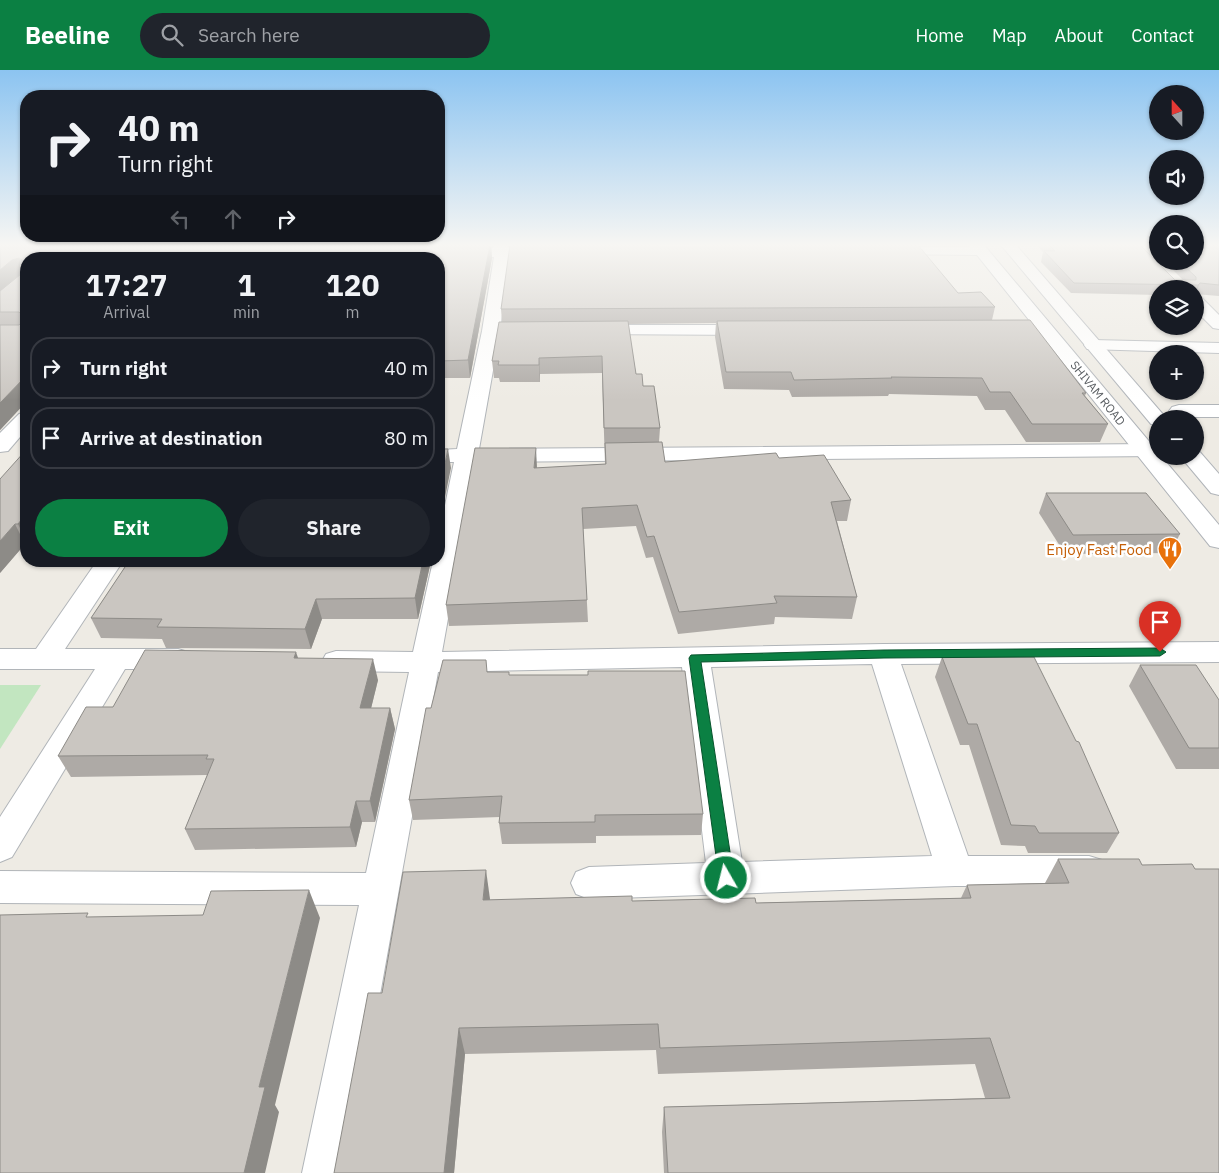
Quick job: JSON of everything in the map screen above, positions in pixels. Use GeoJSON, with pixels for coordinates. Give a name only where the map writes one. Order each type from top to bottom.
{"type":"FeatureCollection","features":[{"type":"Feature","properties":{"kind":"street"},"geometry":{"type":"LineString","coordinates":[[325,1173],[468,456],[501,330],[501,296]]}},
{"type":"Feature","properties":{"kind":"street","name":"SHIVAM ROAD"},"geometry":{"type":"LineString","coordinates":[[1019,296],[1149,448]]}},
{"type":"Feature","properties":{"kind":"street","name":"SHIVAM ROAD"},"geometry":{"type":"LineString","coordinates":[[1052,296],[1149,410]]}},
{"type":"Feature","properties":{"kind":"street"},"geometry":{"type":"LineString","coordinates":[[1204,310],[1219,324]]}},
{"type":"Feature","properties":{"kind":"street"},"geometry":{"type":"LineString","coordinates":[[1026,329],[1046,329]]}},
{"type":"Feature","properties":{"kind":"street"},"geometry":{"type":"LineString","coordinates":[[580,330],[768,330]]}},
{"type":"Feature","properties":{"kind":"street"},"geometry":{"type":"LineString","coordinates":[[1093,345],[1219,348]]}},
{"type":"Feature","properties":{"kind":"street"},"geometry":{"type":"LineString","coordinates":[[1204,411],[1219,411]]}},
{"type":"Feature","properties":{"kind":"street"},"geometry":{"type":"LineString","coordinates":[[6,454],[20,429]]}},
{"type":"Feature","properties":{"kind":"street"},"geometry":{"type":"LineString","coordinates":[[445,456],[1149,450]]}},
{"type":"Feature","properties":{"kind":"street","name":"SHIVAM ROAD"},"geometry":{"type":"LineString","coordinates":[[1162,465],[1219,541]]}},
{"type":"Feature","properties":{"kind":"street"},"geometry":{"type":"LineString","coordinates":[[1199,465],[1218,487]]}},
{"type":"Feature","properties":{"kind":"street"},"geometry":{"type":"LineString","coordinates":[[44,659],[106,567]]}},
{"type":"Feature","properties":{"kind":"street"},"geometry":{"type":"LineString","coordinates":[[307,660],[427,662],[884,654],[1219,652]]}},
{"type":"Feature","properties":{"kind":"street"},"geometry":{"type":"LineString","coordinates":[[884,654],[955,871]]}},
{"type":"Feature","properties":{"kind":"street"},"geometry":{"type":"LineString","coordinates":[[0,847],[117,658]]}},
{"type":"Feature","properties":{"kind":"street"},"geometry":{"type":"LineString","coordinates":[[695,658],[726,878]]}},
{"type":"Feature","properties":{"kind":"street"},"geometry":{"type":"LineString","coordinates":[[0,659],[207,659]]}},
{"type":"Feature","properties":{"kind":"street"},"geometry":{"type":"LineString","coordinates":[[589,883],[955,871],[1121,870]]}},
{"type":"Feature","properties":{"kind":"street"},"geometry":{"type":"LineString","coordinates":[[0,887],[381,888]]}},
{"type":"Feature","properties":{"kind":"green space"},"geometry":{"type":"Polygon","coordinates":[[[0,685],[41,685],[0,749],[0,685]]]}},
{"type":"Feature","properties":{"kind":"building"},"geometry":{"type":"Polygon","coordinates":[[[0,296],[20,296],[20,313],[0,312],[0,296]]]}},
{"type":"Feature","properties":{"kind":"building"},"geometry":{"type":"Polygon","coordinates":[[[445,296],[480,296],[468,360],[445,361],[445,296]]]}},
{"type":"Feature","properties":{"kind":"building"},"geometry":{"type":"Polygon","coordinates":[[[503,296],[985,296],[995,307],[501,309],[503,296]]]}},
{"type":"Feature","properties":{"kind":"building"},"geometry":{"type":"Polygon","coordinates":[[[1030,320],[1086,393],[1082,393],[1108,424],[1032,424],[1010,392],[990,392],[982,378],[891,377],[794,380],[791,372],[726,372],[717,321],[1030,320]]]}},
{"type":"Feature","properties":{"kind":"building"},"geometry":{"type":"Polygon","coordinates":[[[628,321],[636,374],[642,374],[643,386],[654,386],[660,428],[604,428],[602,356],[539,358],[539,365],[498,365],[499,361],[492,361],[499,322],[628,321]]]}},
{"type":"Feature","properties":{"kind":"building"},"geometry":{"type":"Polygon","coordinates":[[[0,325],[19,325],[20,382],[0,403],[0,325]]]}},
{"type":"Feature","properties":{"kind":"building"},"geometry":{"type":"Polygon","coordinates":[[[662,442],[665,462],[776,453],[779,458],[824,455],[851,500],[831,502],[857,597],[774,596],[777,603],[679,612],[654,536],[647,537],[637,505],[582,508],[587,600],[446,605],[475,448],[536,448],[534,468],[606,464],[605,443],[662,442]]]}},
{"type":"Feature","properties":{"kind":"building"},"geometry":{"type":"Polygon","coordinates":[[[445,449],[448,449],[445,464],[445,449]]]}},
{"type":"Feature","properties":{"kind":"building"},"geometry":{"type":"Polygon","coordinates":[[[20,457],[20,522],[15,524],[0,541],[0,479],[20,457]]]}},
{"type":"Feature","properties":{"kind":"building"},"geometry":{"type":"Polygon","coordinates":[[[1046,493],[1146,493],[1180,534],[1073,535],[1046,493]]]}},
{"type":"Feature","properties":{"kind":"building"},"geometry":{"type":"Polygon","coordinates":[[[125,567],[422,567],[415,598],[316,599],[305,629],[157,627],[162,619],[91,618],[125,567]]]}},
{"type":"Feature","properties":{"kind":"building"},"geometry":{"type":"Polygon","coordinates":[[[145,650],[296,652],[294,658],[373,659],[360,708],[390,708],[370,801],[356,801],[350,827],[185,829],[214,759],[206,759],[208,755],[58,756],[86,707],[113,707],[145,650]]]}},
{"type":"Feature","properties":{"kind":"building"},"geometry":{"type":"Polygon","coordinates":[[[942,657],[1034,657],[1076,741],[1079,742],[1119,833],[1039,833],[1035,826],[1011,825],[977,724],[968,724],[942,657]]]}},
{"type":"Feature","properties":{"kind":"building"},"geometry":{"type":"Polygon","coordinates":[[[443,660],[486,660],[487,672],[509,672],[509,675],[588,675],[588,671],[685,671],[703,814],[595,815],[595,822],[499,823],[502,796],[409,800],[426,708],[431,708],[443,660]]]}},
{"type":"Feature","properties":{"kind":"building"},"geometry":{"type":"Polygon","coordinates":[[[1140,665],[1196,665],[1219,700],[1219,748],[1189,748],[1140,665]]]}},
{"type":"Feature","properties":{"kind":"building"},"geometry":{"type":"Polygon","coordinates":[[[1058,859],[1139,859],[1142,865],[1192,864],[1195,869],[1219,869],[1219,1173],[668,1173],[664,1107],[1010,1098],[990,1038],[660,1048],[658,1024],[459,1028],[444,1173],[334,1173],[368,993],[382,993],[403,872],[486,870],[483,900],[632,896],[632,901],[755,898],[756,903],[971,898],[967,885],[1069,883],[1058,859]]]}},
{"type":"Feature","properties":{"kind":"building"},"geometry":{"type":"Polygon","coordinates":[[[309,890],[259,1087],[265,1087],[244,1173],[0,1173],[0,915],[88,913],[86,917],[203,915],[211,891],[309,890]]]}},
{"type":"Feature","properties":{"kind":"place","name":"Enjoy Fast Food"},"geometry":{"type":"Point","coordinates":[1170,570]}},
{"type":"Feature","properties":{"kind":"route"},"geometry":{"type":"LineString","coordinates":[[726,878],[695,658],[884,654],[1160,652]]}}]}
